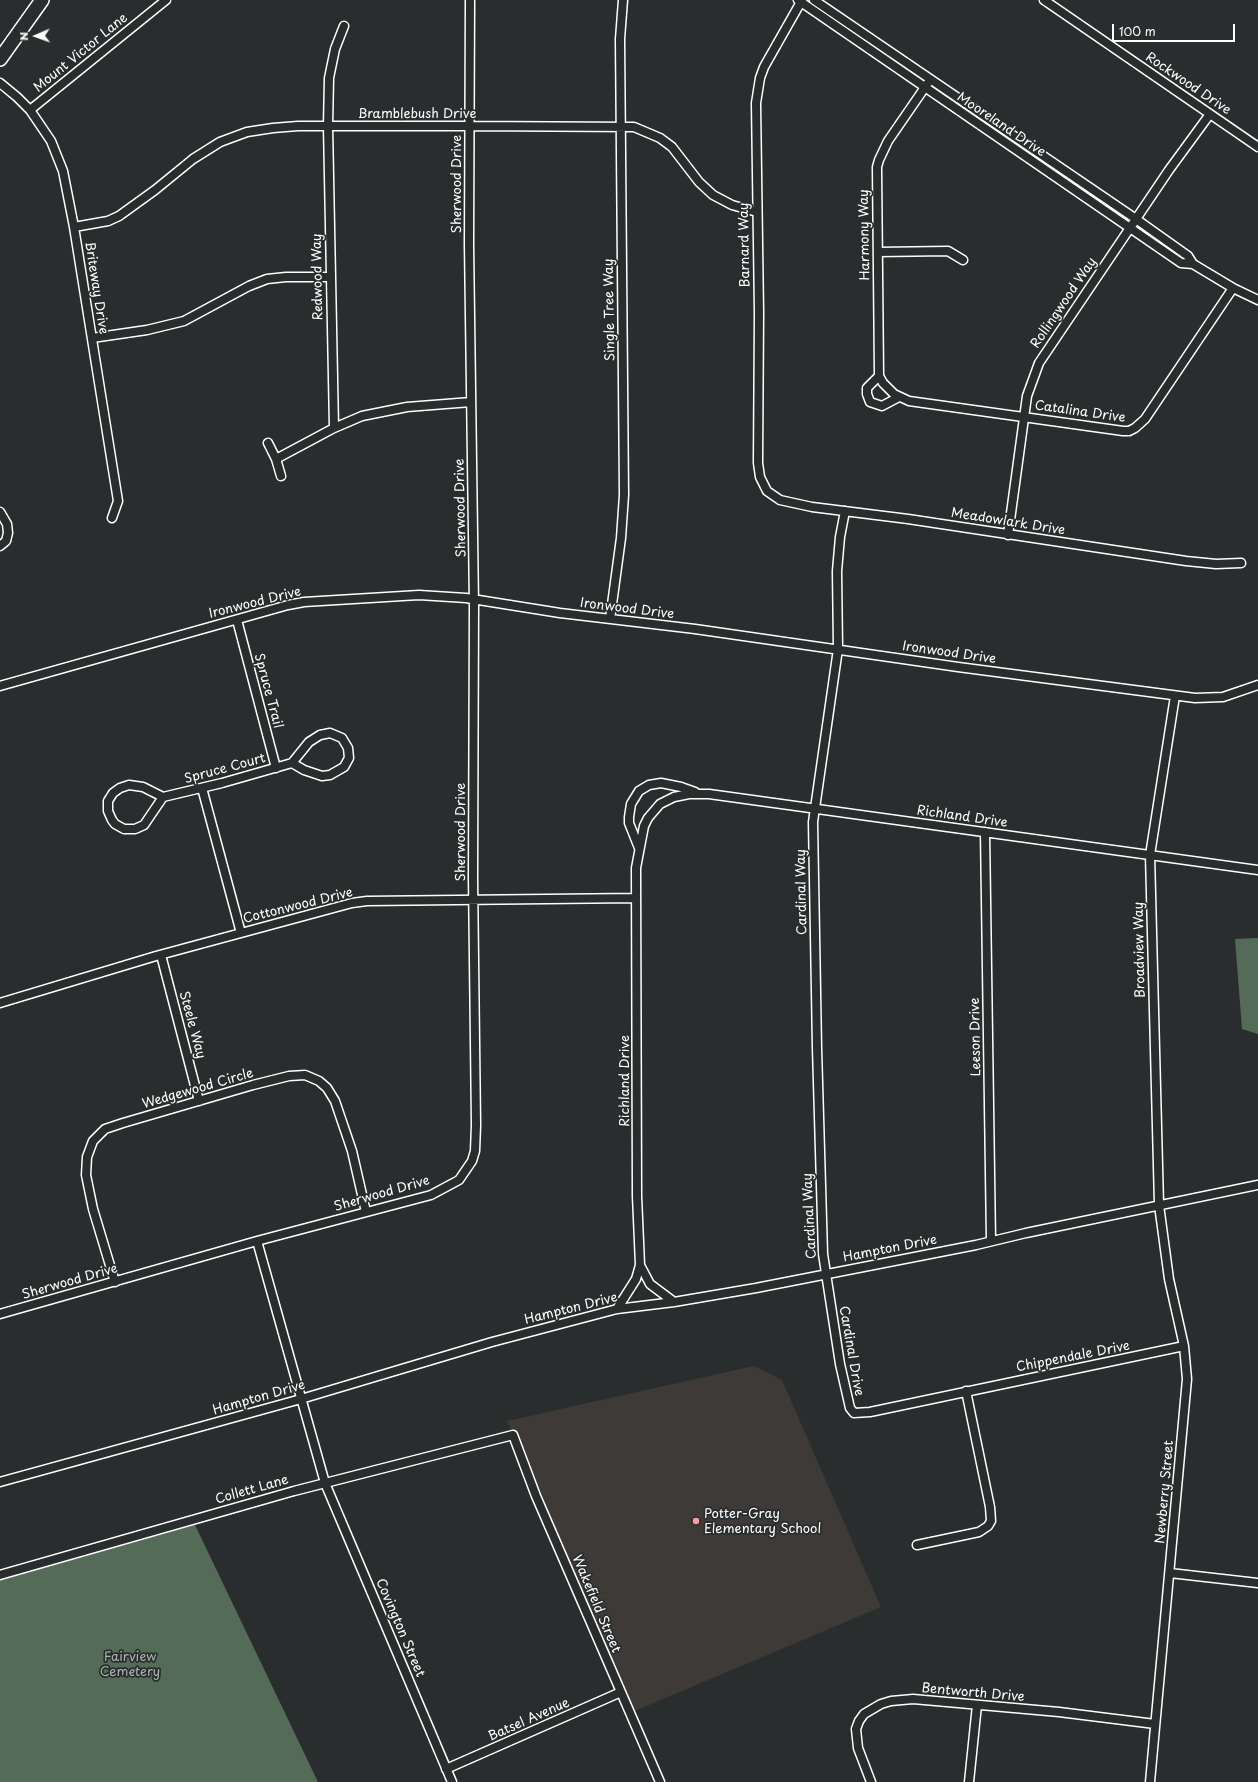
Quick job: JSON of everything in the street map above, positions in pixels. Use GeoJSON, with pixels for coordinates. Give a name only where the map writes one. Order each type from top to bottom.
{"type":"FeatureCollection","features":[{"type":"Feature","properties":{"kind":"main road"},"geometry":{"type":"LineString","coordinates":[[0,59],[42,0]]}},
{"type":"Feature","properties":{"kind":"street","name":"Mount Victor Lane"},"geometry":{"type":"LineString","coordinates":[[30,110],[166,0]]}},
{"type":"Feature","properties":{"kind":"street","name":"Sherwood Drive"},"geometry":{"type":"LineString","coordinates":[[0,1314],[257,1241],[418,1199],[441,1190],[459,1180],[472,1162],[475,1151],[476,1126],[473,899],[474,599],[469,244],[470,0]]}},
{"type":"Feature","properties":{"kind":"street","name":"Single Tree Way"},"geometry":{"type":"LineString","coordinates":[[610,619],[621,538],[624,495],[620,39],[623,0]]}},
{"type":"Feature","properties":{"kind":"street","name":"Mooreland Drive"},"geometry":{"type":"LineString","coordinates":[[814,0],[1136,219],[1188,256],[1193,264]]}},
{"type":"Feature","properties":{"kind":"street","name":"Rockwood Drive"},"geometry":{"type":"LineString","coordinates":[[1044,0],[1258,147]]}},
{"type":"Feature","properties":{"kind":"street","name":"Mooreland Drive"},"geometry":{"type":"LineString","coordinates":[[800,1],[1181,263],[1193,264],[1233,288],[1258,300]]}},
{"type":"Feature","properties":{"kind":"street","name":"Barnard Way"},"geometry":{"type":"LineString","coordinates":[[773,496],[762,482],[758,463],[759,313],[755,128],[757,90],[769,56],[800,1]]}},
{"type":"Feature","properties":{"kind":"street","name":"Redwood Way"},"geometry":{"type":"LineString","coordinates":[[334,428],[329,277],[329,78],[335,50],[344,26]]}},
{"type":"Feature","properties":{"kind":"street","name":"Harmony Way"},"geometry":{"type":"LineString","coordinates":[[879,376],[876,176],[879,160],[888,141],[930,80]]}},
{"type":"Feature","properties":{"kind":"street","name":"Briteway Drive"},"geometry":{"type":"LineString","coordinates":[[0,83],[18,97],[30,110],[48,135],[63,171],[74,226],[118,501],[112,518]]}},
{"type":"Feature","properties":{"kind":"street","name":"Rollingwood Way"},"geometry":{"type":"LineString","coordinates":[[1008,535],[1024,417],[1030,384],[1039,363],[1136,219],[1210,114]]}},
{"type":"Feature","properties":{"kind":"street","name":"Bramblebush Drive"},"geometry":{"type":"LineString","coordinates":[[74,226],[108,221],[119,216],[155,190],[193,159],[206,150],[233,137],[247,132],[273,128],[328,126],[640,128],[660,138],[672,148],[699,182],[713,195],[732,205],[757,212]]}},
{"type":"Feature","properties":{"kind":"street"},"geometry":{"type":"LineString","coordinates":[[878,252],[948,251],[963,260]]}},
{"type":"Feature","properties":{"kind":"street"},"geometry":{"type":"LineString","coordinates":[[92,338],[147,330],[184,321],[249,286],[266,280],[286,277],[329,277]]}},
{"type":"Feature","properties":{"kind":"street","name":"Catalina Drive"},"geometry":{"type":"LineString","coordinates":[[899,397],[909,401],[1123,431],[1135,428],[1148,416],[1233,288]]}},
{"type":"Feature","properties":{"kind":"street"},"geometry":{"type":"LineString","coordinates":[[879,376],[888,389],[899,397],[882,406],[870,402],[866,394],[867,388],[879,376]]}},
{"type":"Feature","properties":{"kind":"street"},"geometry":{"type":"LineString","coordinates":[[276,459],[334,428],[357,418],[389,410],[425,405],[471,402]]}},
{"type":"Feature","properties":{"kind":"street"},"geometry":{"type":"LineString","coordinates":[[268,442],[276,459],[281,476]]}},
{"type":"Feature","properties":{"kind":"street","name":"Meadowlark Drive"},"geometry":{"type":"LineString","coordinates":[[773,496],[790,503],[908,519],[1186,561],[1216,564],[1241,563]]}},
{"type":"Feature","properties":{"kind":"street","name":"Cardinal Way"},"geometry":{"type":"LineString","coordinates":[[825,1274],[819,1158],[814,925],[814,808],[838,649],[837,571],[840,537],[845,511]]}},
{"type":"Feature","properties":{"kind":"street"},"geometry":{"type":"LineString","coordinates":[[0,512],[7,524],[8,533],[6,541],[0,546]]}},
{"type":"Feature","properties":{"kind":"street","name":"Ironwood Drive"},"geometry":{"type":"LineString","coordinates":[[0,686],[304,602],[413,595],[474,599],[560,613],[838,649],[1175,696],[1215,698],[1230,695],[1258,685]]}},
{"type":"Feature","properties":{"kind":"street","name":"Spruce Trail"},"geometry":{"type":"LineString","coordinates":[[237,620],[276,768]]}},
{"type":"Feature","properties":{"kind":"street","name":"Broadview Way"},"geometry":{"type":"LineString","coordinates":[[1159,1205],[1150,856],[1175,696]]}},
{"type":"Feature","properties":{"kind":"street"},"geometry":{"type":"LineString","coordinates":[[323,734],[336,735],[344,741],[348,748],[347,763],[339,771],[330,775],[318,776],[292,763],[305,746],[323,734]]}},
{"type":"Feature","properties":{"kind":"street","name":"Spruce Court"},"geometry":{"type":"LineString","coordinates":[[163,797],[202,788],[292,763]]}},
{"type":"Feature","properties":{"kind":"street"},"geometry":{"type":"LineString","coordinates":[[639,848],[628,817],[631,804],[639,791],[649,784],[661,783],[681,787],[698,793]]}},
{"type":"Feature","properties":{"kind":"street"},"geometry":{"type":"LineString","coordinates":[[124,786],[140,786],[163,797],[148,821],[140,828],[129,830],[119,827],[109,816],[108,806],[110,797],[116,790],[124,786]]}},
{"type":"Feature","properties":{"kind":"street"},"geometry":{"type":"LineString","coordinates":[[202,788],[241,933]]}},
{"type":"Feature","properties":{"kind":"street","name":"Richland Drive"},"geometry":{"type":"LineString","coordinates":[[616,1308],[636,1279],[640,1265],[637,1189],[636,868],[641,835],[648,818],[663,802],[674,797],[698,793],[1258,870]]}},
{"type":"Feature","properties":{"kind":"street","name":"Leeson Drive"},"geometry":{"type":"LineString","coordinates":[[985,832],[991,1241]]}},
{"type":"Feature","properties":{"kind":"street","name":"Cottonwood Drive"},"geometry":{"type":"LineString","coordinates":[[0,1003],[161,955],[336,907],[367,901],[636,898]]}},
{"type":"Feature","properties":{"kind":"street","name":"Steele Way"},"geometry":{"type":"LineString","coordinates":[[161,955],[199,1101]]}},
{"type":"Feature","properties":{"kind":"street","name":"Wedgewood Circle"},"geometry":{"type":"LineString","coordinates":[[115,1282],[93,1208],[86,1175],[89,1148],[93,1141],[105,1129],[199,1101],[296,1075],[307,1075],[319,1081],[330,1092],[335,1101],[352,1151],[366,1212]]}},
{"type":"Feature","properties":{"kind":"street","name":"Hampton Drive"},"geometry":{"type":"LineString","coordinates":[[0,1482],[301,1399],[470,1348],[616,1308],[674,1302],[825,1274],[1258,1185]]}},
{"type":"Feature","properties":{"kind":"street","name":"Newberry Street"},"geometry":{"type":"LineString","coordinates":[[1150,1782],[1187,1379],[1184,1346],[1169,1278],[1159,1205]]}},
{"type":"Feature","properties":{"kind":"street","name":"Covington Street"},"geometry":{"type":"LineString","coordinates":[[257,1241],[325,1483],[452,1782]]}},
{"type":"Feature","properties":{"kind":"street","name":"Richland Drive"},"geometry":{"type":"LineString","coordinates":[[640,1265],[650,1284],[674,1302]]}},
{"type":"Feature","properties":{"kind":"street","name":"Cardinal Drive"},"geometry":{"type":"LineString","coordinates":[[825,1274],[840,1364],[852,1412],[870,1412],[966,1391]]}},
{"type":"Feature","properties":{"kind":"street","name":"Chippendale Drive"},"geometry":{"type":"LineString","coordinates":[[966,1391],[1184,1346]]}},
{"type":"Feature","properties":{"kind":"street"},"geometry":{"type":"LineString","coordinates":[[917,1545],[979,1532],[988,1526],[991,1521],[990,1507],[966,1391]]}},
{"type":"Feature","properties":{"kind":"street","name":"Collett Lane"},"geometry":{"type":"LineString","coordinates":[[0,1574],[325,1483],[513,1435]]}},
{"type":"Feature","properties":{"kind":"street","name":"Wakefield Street"},"geometry":{"type":"LineString","coordinates":[[513,1435],[536,1496],[660,1782]]}},
{"type":"Feature","properties":{"kind":"street"},"geometry":{"type":"LineString","coordinates":[[1170,1573],[1258,1583]]}},
{"type":"Feature","properties":{"kind":"street","name":"Batsel Avenue"},"geometry":{"type":"LineString","coordinates":[[446,1769],[621,1692]]}},
{"type":"Feature","properties":{"kind":"street","name":"Bentworth Drive"},"geometry":{"type":"LineString","coordinates":[[871,1782],[856,1738],[856,1729],[864,1714],[881,1704],[902,1699],[1059,1712],[1155,1724]]}},
{"type":"Feature","properties":{"kind":"street"},"geometry":{"type":"LineString","coordinates":[[969,1782],[977,1705]]}},
{"type":"Feature","properties":{"kind":"shaded area","name":"Potter-Gray Elementary School"},"geometry":{"type":"Polygon","coordinates":[[[754,1366],[782,1380],[881,1607],[630,1713],[507,1421],[754,1366]]]}},
{"type":"Feature","properties":{"kind":"green space"},"geometry":{"type":"Polygon","coordinates":[[[1258,938],[1258,1034],[1242,1029],[1235,939],[1258,938]]]}},
{"type":"Feature","properties":{"kind":"green space","name":"Fairview Cemetery"},"geometry":{"type":"Polygon","coordinates":[[[195,1525],[318,1782],[0,1782],[0,1580],[195,1525]]]}},
{"type":"Feature","properties":{"kind":"place","name":"Potter-Gray Elementary School"},"geometry":{"type":"Point","coordinates":[696,1521]}}]}
